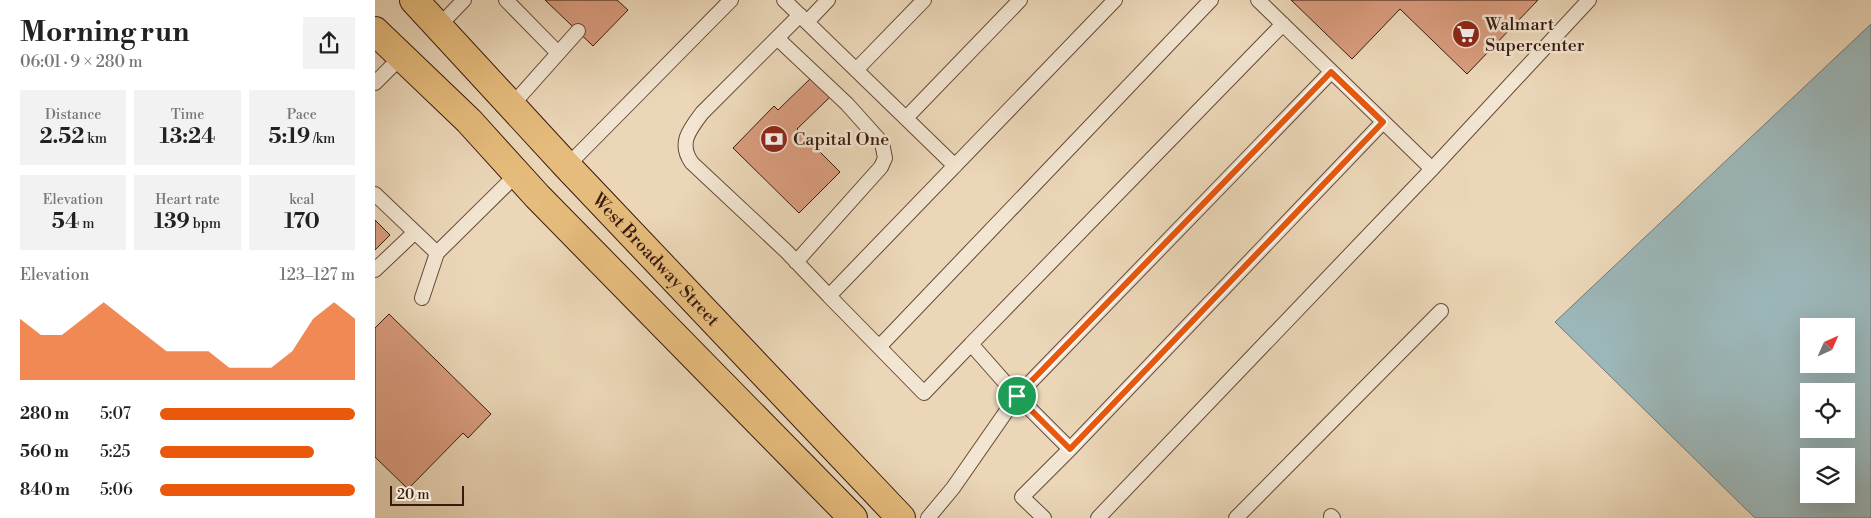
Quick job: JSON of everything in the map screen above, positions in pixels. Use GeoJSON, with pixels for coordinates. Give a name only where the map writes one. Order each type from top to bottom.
{"type":"FeatureCollection","features":[{"type":"Feature","properties":{"kind":"main road","name":"West Broadway Street"},"geometry":{"type":"LineString","coordinates":[[414,0],[567,166],[901,518]]}},
{"type":"Feature","properties":{"kind":"main road"},"geometry":{"type":"LineString","coordinates":[[375,31],[469,121],[517,174],[853,518]]}},
{"type":"Feature","properties":{"kind":"lane"},"geometry":{"type":"LineString","coordinates":[[439,26],[464,0]]}},
{"type":"Feature","properties":{"kind":"lane"},"geometry":{"type":"LineString","coordinates":[[506,0],[559,53]]}},
{"type":"Feature","properties":{"kind":"lane"},"geometry":{"type":"LineString","coordinates":[[567,166],[731,0]]}},
{"type":"Feature","properties":{"kind":"lane"},"geometry":{"type":"LineString","coordinates":[[784,0],[955,166]]}},
{"type":"Feature","properties":{"kind":"lane"},"geometry":{"type":"LineString","coordinates":[[828,0],[777,38],[702,114],[691,127],[685,147],[686,155],[692,164],[797,262],[924,393],[1283,24]]}},
{"type":"Feature","properties":{"kind":"lane"},"geometry":{"type":"LineString","coordinates":[[856,70],[924,0]]}},
{"type":"Feature","properties":{"kind":"lane"},"geometry":{"type":"LineString","coordinates":[[906,118],[1020,0]]}},
{"type":"Feature","properties":{"kind":"lane"},"geometry":{"type":"LineString","coordinates":[[829,296],[1115,0]]}},
{"type":"Feature","properties":{"kind":"lane"},"geometry":{"type":"LineString","coordinates":[[879,347],[1211,0]]}},
{"type":"Feature","properties":{"kind":"lane"},"geometry":{"type":"LineString","coordinates":[[1258,0],[1432,169]]}},
{"type":"Feature","properties":{"kind":"lane"},"geometry":{"type":"LineString","coordinates":[[1098,518],[1432,169],[1589,0]]}},
{"type":"Feature","properties":{"kind":"lane"},"geometry":{"type":"LineString","coordinates":[[512,105],[578,31]]}},
{"type":"Feature","properties":{"kind":"lane"},"geometry":{"type":"LineString","coordinates":[[777,38],[847,104],[882,143],[885,158],[881,167],[797,262]]}},
{"type":"Feature","properties":{"kind":"lane"},"geometry":{"type":"LineString","coordinates":[[375,83],[402,56]]}},
{"type":"Feature","properties":{"kind":"lane"},"geometry":{"type":"LineString","coordinates":[[928,518],[953,488],[1017,396],[1331,72]]}},
{"type":"Feature","properties":{"kind":"lane"},"geometry":{"type":"LineString","coordinates":[[1044,518],[1022,497],[1383,122]]}},
{"type":"Feature","properties":{"kind":"lane"},"geometry":{"type":"LineString","coordinates":[[422,298],[437,253],[517,174]]}},
{"type":"Feature","properties":{"kind":"lane"},"geometry":{"type":"LineString","coordinates":[[375,194],[437,253]]}},
{"type":"Feature","properties":{"kind":"lane"},"geometry":{"type":"LineString","coordinates":[[375,270],[415,232]]}},
{"type":"Feature","properties":{"kind":"lane"},"geometry":{"type":"LineString","coordinates":[[1236,518],[1441,311]]}},
{"type":"Feature","properties":{"kind":"lane"},"geometry":{"type":"LineString","coordinates":[[971,344],[1017,396],[1070,449]]}},
{"type":"Feature","properties":{"kind":"water"},"geometry":{"type":"Polygon","coordinates":[[[1871,24],[1871,518],[1755,518],[1555,322],[1871,24]]]}},
{"type":"Feature","properties":{"kind":"building"},"geometry":{"type":"Polygon","coordinates":[[[545,0],[617,0],[628,10],[593,46],[545,0]]]}},
{"type":"Feature","properties":{"kind":"building","name":"Walmart Supercenter"},"geometry":{"type":"Polygon","coordinates":[[[1291,0],[1538,0],[1467,74],[1400,9],[1352,59],[1291,0]]]}},
{"type":"Feature","properties":{"kind":"building","name":"Capital One"},"geometry":{"type":"Polygon","coordinates":[[[811,78],[830,97],[797,129],[840,172],[799,213],[733,148],[774,106],[778,110],[811,78]]]}},
{"type":"Feature","properties":{"kind":"building"},"geometry":{"type":"Polygon","coordinates":[[[375,220],[390,235],[375,250],[375,220]]]}},
{"type":"Feature","properties":{"kind":"building"},"geometry":{"type":"Polygon","coordinates":[[[389,314],[491,414],[468,438],[463,433],[408,489],[375,457],[375,328],[389,314]]]}},
{"type":"Feature","properties":{"kind":"place","name":"Walmart Supercenter"},"geometry":{"type":"Point","coordinates":[1466,34]}},
{"type":"Feature","properties":{"kind":"place","name":"Capital One"},"geometry":{"type":"Point","coordinates":[774,139]}},
{"type":"Feature","properties":{"kind":"route"},"geometry":{"type":"LineString","coordinates":[[1331,72],[1383,122],[1070,449],[1017,396],[1331,72]]}}]}
